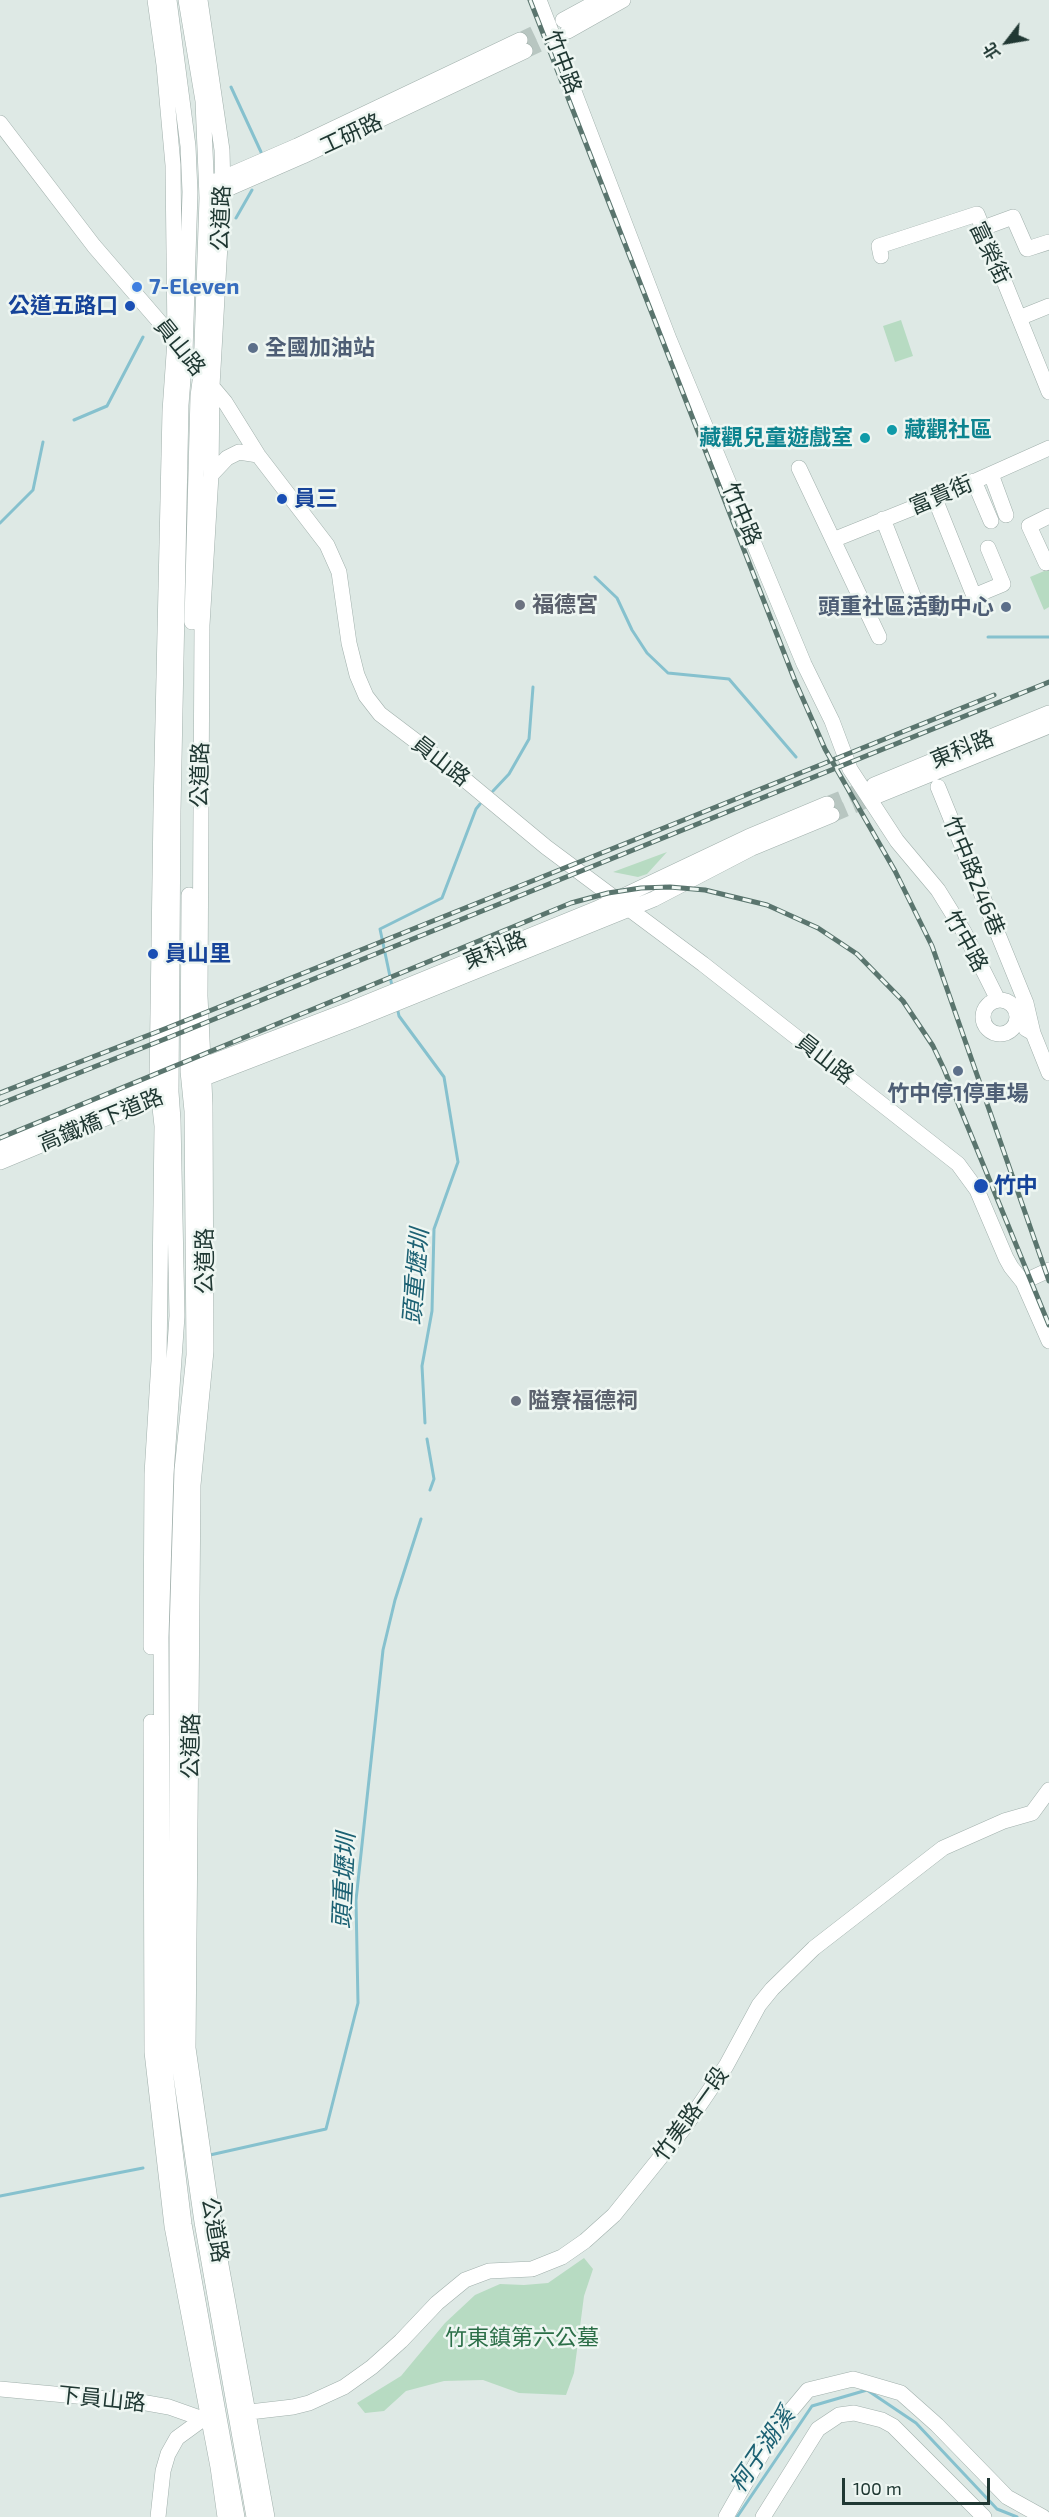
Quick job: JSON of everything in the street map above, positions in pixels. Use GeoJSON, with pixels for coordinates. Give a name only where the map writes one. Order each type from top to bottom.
{"type":"FeatureCollection","features":[{"type":"Feature","properties":{"kind":"street","name":"公道路"},"geometry":{"type":"LineString","coordinates":[[155,0],[169,45],[188,146],[190,199],[181,417],[165,1010]]}},
{"type":"Feature","properties":{"kind":"street","name":"公道路"},"geometry":{"type":"LineString","coordinates":[[169,0],[175,340],[170,411],[164,1094],[173,1120],[177,1316],[166,1474],[161,1637],[163,2053],[184,2224],[225,2517]]}},
{"type":"Feature","properties":{"kind":"street","name":"公道路"},"geometry":{"type":"LineString","coordinates":[[186,0],[203,101],[207,192],[207,380],[211,475],[197,624]]}},
{"type":"Feature","properties":{"kind":"street","name":"公道路"},"geometry":{"type":"LineString","coordinates":[[200,0],[216,100],[223,185],[207,380],[198,396],[194,1354],[182,1470],[177,1633],[177,2048],[202,2222],[242,2413],[267,2517]]}},
{"type":"Feature","properties":{"kind":"street","name":"竹中路"},"geometry":{"type":"LineString","coordinates":[[539,0],[669,339],[850,769],[897,841],[938,891],[964,932],[998,1000]]}},
{"type":"Feature","properties":{"kind":"street"},"geometry":{"type":"LineString","coordinates":[[600,0],[565,25],[623,0]]}},
{"type":"Feature","properties":{"kind":"street","name":"工研路"},"geometry":{"type":"LineString","coordinates":[[174,205],[303,156],[523,46]]}},
{"type":"Feature","properties":{"kind":"street","name":"員山路"},"geometry":{"type":"LineString","coordinates":[[0,123],[94,246],[225,402],[258,455],[327,545],[339,572],[349,643],[357,675],[366,696],[380,714],[615,900],[958,1164],[977,1190],[1011,1267],[1023,1282]]}},
{"type":"Feature","properties":{"kind":"street","name":"富榮街"},"geometry":{"type":"LineString","coordinates":[[881,256],[879,246],[977,214],[1048,389]]}},
{"type":"Feature","properties":{"kind":"street"},"geometry":{"type":"LineString","coordinates":[[982,228],[1013,217],[1028,249],[1049,242]]}},
{"type":"Feature","properties":{"kind":"street"},"geometry":{"type":"LineString","coordinates":[[1019,318],[1049,306]]}},
{"type":"Feature","properties":{"kind":"street","name":"富貴街"},"geometry":{"type":"LineString","coordinates":[[833,540],[935,499],[1049,448]]}},
{"type":"Feature","properties":{"kind":"street"},"geometry":{"type":"LineString","coordinates":[[211,475],[226,458],[239,452],[258,455]]}},
{"type":"Feature","properties":{"kind":"street"},"geometry":{"type":"LineString","coordinates":[[800,468],[879,637]]}},
{"type":"Feature","properties":{"kind":"street"},"geometry":{"type":"LineString","coordinates":[[991,474],[1006,515]]}},
{"type":"Feature","properties":{"kind":"street"},"geometry":{"type":"LineString","coordinates":[[975,481],[991,521]]}},
{"type":"Feature","properties":{"kind":"street"},"geometry":{"type":"LineString","coordinates":[[935,499],[974,596],[1003,584],[988,548]]}},
{"type":"Feature","properties":{"kind":"street"},"geometry":{"type":"LineString","coordinates":[[1046,563],[1029,526],[1049,516]]}},
{"type":"Feature","properties":{"kind":"street"},"geometry":{"type":"LineString","coordinates":[[883,519],[917,606]]}},
{"type":"Feature","properties":{"kind":"street","name":"東科路"},"geometry":{"type":"LineString","coordinates":[[1049,713],[876,790],[1049,726]]}},
{"type":"Feature","properties":{"kind":"street","name":"竹中路246巷"},"geometry":{"type":"LineString","coordinates":[[938,787],[1026,1003],[1033,1034]]}},
{"type":"Feature","properties":{"kind":"street","name":"東科路"},"geometry":{"type":"LineString","coordinates":[[164,1078],[195,1075],[629,909],[830,809],[748,837],[615,900],[412,991]]}},
{"type":"Feature","properties":{"kind":"street"},"geometry":{"type":"LineString","coordinates":[[998,1000],[1006,1000],[1013,1005],[1017,1013],[1017,1022],[1011,1030],[1002,1034],[987,1029],[983,1019],[985,1008],[998,1000]]}},
{"type":"Feature","properties":{"kind":"street"},"geometry":{"type":"LineString","coordinates":[[1017,1022],[1033,1034],[1049,1073]]}},
{"type":"Feature","properties":{"kind":"street","name":"高鐵橋下道路"},"geometry":{"type":"LineString","coordinates":[[0,1162],[164,1094],[195,1075]]}},
{"type":"Feature","properties":{"kind":"street","name":"高鐵橋下道路"},"geometry":{"type":"LineString","coordinates":[[0,1148],[164,1078]]}},
{"type":"Feature","properties":{"kind":"street"},"geometry":{"type":"LineString","coordinates":[[1049,1270],[1023,1282],[1049,1341]]}},
{"type":"Feature","properties":{"kind":"street","name":"竹美路一段"},"geometry":{"type":"LineString","coordinates":[[210,2418],[293,2408],[344,2387],[402,2341],[437,2303],[465,2280],[489,2271],[532,2269],[562,2257],[585,2241],[614,2215],[684,2128],[726,2066],[759,2005],[814,1948],[935,1853],[1004,1821],[1032,1813],[1049,1790]]}},
{"type":"Feature","properties":{"kind":"street"},"geometry":{"type":"LineString","coordinates":[[726,2517],[777,2427],[808,2390],[853,2379],[901,2393],[937,2425],[1007,2497],[1043,2517]]}},
{"type":"Feature","properties":{"kind":"street","name":"下員山路"},"geometry":{"type":"LineString","coordinates":[[0,2389],[141,2402],[210,2418]]}},
{"type":"Feature","properties":{"kind":"street","name":"公道路"},"geometry":{"type":"LineString","coordinates":[[242,2413],[254,2517]]}},
{"type":"Feature","properties":{"kind":"street"},"geometry":{"type":"LineString","coordinates":[[763,2517],[818,2429],[839,2415],[854,2413],[882,2420],[893,2426],[984,2517]]}},
{"type":"Feature","properties":{"kind":"street","name":"公道路"},"geometry":{"type":"LineString","coordinates":[[210,2418],[237,2517]]}},
{"type":"Feature","properties":{"kind":"street"},"geometry":{"type":"LineString","coordinates":[[158,2517],[163,2471],[168,2454],[177,2438],[210,2418]]}},
{"type":"Feature","properties":{"kind":"green space"},"geometry":{"type":"Polygon","coordinates":[[[901,320],[913,356],[895,362],[883,326],[901,320]]]}},
{"type":"Feature","properties":{"kind":"green space"},"geometry":{"type":"Polygon","coordinates":[[[1049,569],[1049,607],[1044,610],[1030,577],[1049,569]]]}},
{"type":"Feature","properties":{"kind":"green space"},"geometry":{"type":"Polygon","coordinates":[[[667,852],[647,874],[638,877],[613,872],[667,852]]]}},
{"type":"Feature","properties":{"kind":"green space","name":"竹東鎮第六公墓"},"geometry":{"type":"Polygon","coordinates":[[[584,2258],[593,2269],[584,2296],[574,2373],[566,2395],[519,2393],[483,2380],[444,2381],[406,2391],[384,2411],[365,2413],[357,2403],[401,2376],[445,2323],[475,2295],[500,2284],[548,2283],[584,2258]]]}},
{"type":"Feature","properties":{"kind":"waterway"},"geometry":{"type":"LineString","coordinates":[[231,87],[261,152]]}},
{"type":"Feature","properties":{"kind":"waterway"},"geometry":{"type":"LineString","coordinates":[[236,218],[252,190]]}},
{"type":"Feature","properties":{"kind":"waterway"},"geometry":{"type":"LineString","coordinates":[[74,420],[107,406],[143,337]]}},
{"type":"Feature","properties":{"kind":"waterway"},"geometry":{"type":"LineString","coordinates":[[0,523],[33,490],[43,442]]}},
{"type":"Feature","properties":{"kind":"waterway","name":"頭重壢圳"},"geometry":{"type":"LineString","coordinates":[[595,577],[617,598],[632,630],[647,653],[668,673],[729,679],[796,757]]}},
{"type":"Feature","properties":{"kind":"waterway","name":"頭重壢圳"},"geometry":{"type":"LineString","coordinates":[[988,637],[1049,637]]}},
{"type":"Feature","properties":{"kind":"waterway","name":"頭重壢圳"},"geometry":{"type":"LineString","coordinates":[[493,791],[509,774],[529,739],[533,687]]}},
{"type":"Feature","properties":{"kind":"waterway","name":"頭重壢圳"},"geometry":{"type":"LineString","coordinates":[[392,986],[380,929],[442,898],[476,809],[480,804]]}},
{"type":"Feature","properties":{"kind":"waterway","name":"頭重壢圳"},"geometry":{"type":"LineString","coordinates":[[397,1007],[399,1016],[444,1077],[458,1162],[434,1229],[432,1311],[422,1366],[425,1423]]}},
{"type":"Feature","properties":{"kind":"waterway","name":"頭重壢圳"},"geometry":{"type":"LineString","coordinates":[[427,1439],[434,1479],[430,1490]]}},
{"type":"Feature","properties":{"kind":"waterway","name":"頭重壢圳"},"geometry":{"type":"LineString","coordinates":[[210,2155],[326,2129],[358,2003],[356,1900],[383,1650],[395,1600],[421,1519]]}},
{"type":"Feature","properties":{"kind":"waterway","name":"頭重壢圳"},"geometry":{"type":"LineString","coordinates":[[0,2196],[143,2168]]}},
{"type":"Feature","properties":{"kind":"waterway","name":"柯子湖溪"},"geometry":{"type":"LineString","coordinates":[[737,2517],[812,2406],[867,2390],[916,2423],[997,2509],[1017,2517]]}},
{"type":"Feature","properties":{"kind":"tunnel"},"geometry":{"type":"LineString","coordinates":[[520,40],[560,21]]}},
{"type":"Feature","properties":{"kind":"tunnel"},"geometry":{"type":"LineString","coordinates":[[525,51],[568,31]]}},
{"type":"Feature","properties":{"kind":"tunnel"},"geometry":{"type":"LineString","coordinates":[[827,804],[874,785]]}},
{"type":"Feature","properties":{"kind":"tunnel"},"geometry":{"type":"LineString","coordinates":[[832,815],[879,795]]}},
{"type":"Feature","properties":{"kind":"railway"},"geometry":{"type":"LineString","coordinates":[[530,0],[795,681],[825,749],[895,871],[932,946],[1049,1281]]}},
{"type":"Feature","properties":{"kind":"railway"},"geometry":{"type":"LineString","coordinates":[[0,1104],[1049,682]]}},
{"type":"Feature","properties":{"kind":"railway"},"geometry":{"type":"LineString","coordinates":[[0,1093],[994,695]]}},
{"type":"Feature","properties":{"kind":"railway"},"geometry":{"type":"LineString","coordinates":[[0,1138],[571,903],[608,893],[641,888],[670,887],[705,890],[767,905],[818,928],[857,954],[903,1001],[933,1046],[944,1069],[1049,1325]]}},
{"type":"Feature","properties":{"kind":"place","name":"7-Eleven"},"geometry":{"type":"Point","coordinates":[137,287]}},
{"type":"Feature","properties":{"kind":"place","name":"公道五路口"},"geometry":{"type":"Point","coordinates":[130,306]}},
{"type":"Feature","properties":{"kind":"place","name":"全國加油站"},"geometry":{"type":"Point","coordinates":[253,348]}},
{"type":"Feature","properties":{"kind":"place","name":"藏觀社區"},"geometry":{"type":"Point","coordinates":[892,430]}},
{"type":"Feature","properties":{"kind":"place","name":"藏觀兒童遊戲室"},"geometry":{"type":"Point","coordinates":[865,438]}},
{"type":"Feature","properties":{"kind":"place","name":"員三"},"geometry":{"type":"Point","coordinates":[282,499]}},
{"type":"Feature","properties":{"kind":"place","name":"福德宮"},"geometry":{"type":"Point","coordinates":[520,605]}},
{"type":"Feature","properties":{"kind":"place","name":"頭重社區活動中心"},"geometry":{"type":"Point","coordinates":[1006,607]}},
{"type":"Feature","properties":{"kind":"place","name":"員山里"},"geometry":{"type":"Point","coordinates":[153,954]}},
{"type":"Feature","properties":{"kind":"place","name":"竹中停1停車場"},"geometry":{"type":"Point","coordinates":[958,1071]}},
{"type":"Feature","properties":{"kind":"place","name":"竹中"},"geometry":{"type":"Point","coordinates":[981,1186]}},
{"type":"Feature","properties":{"kind":"place","name":"隘寮福德祠"},"geometry":{"type":"Point","coordinates":[516,1401]}}]}
